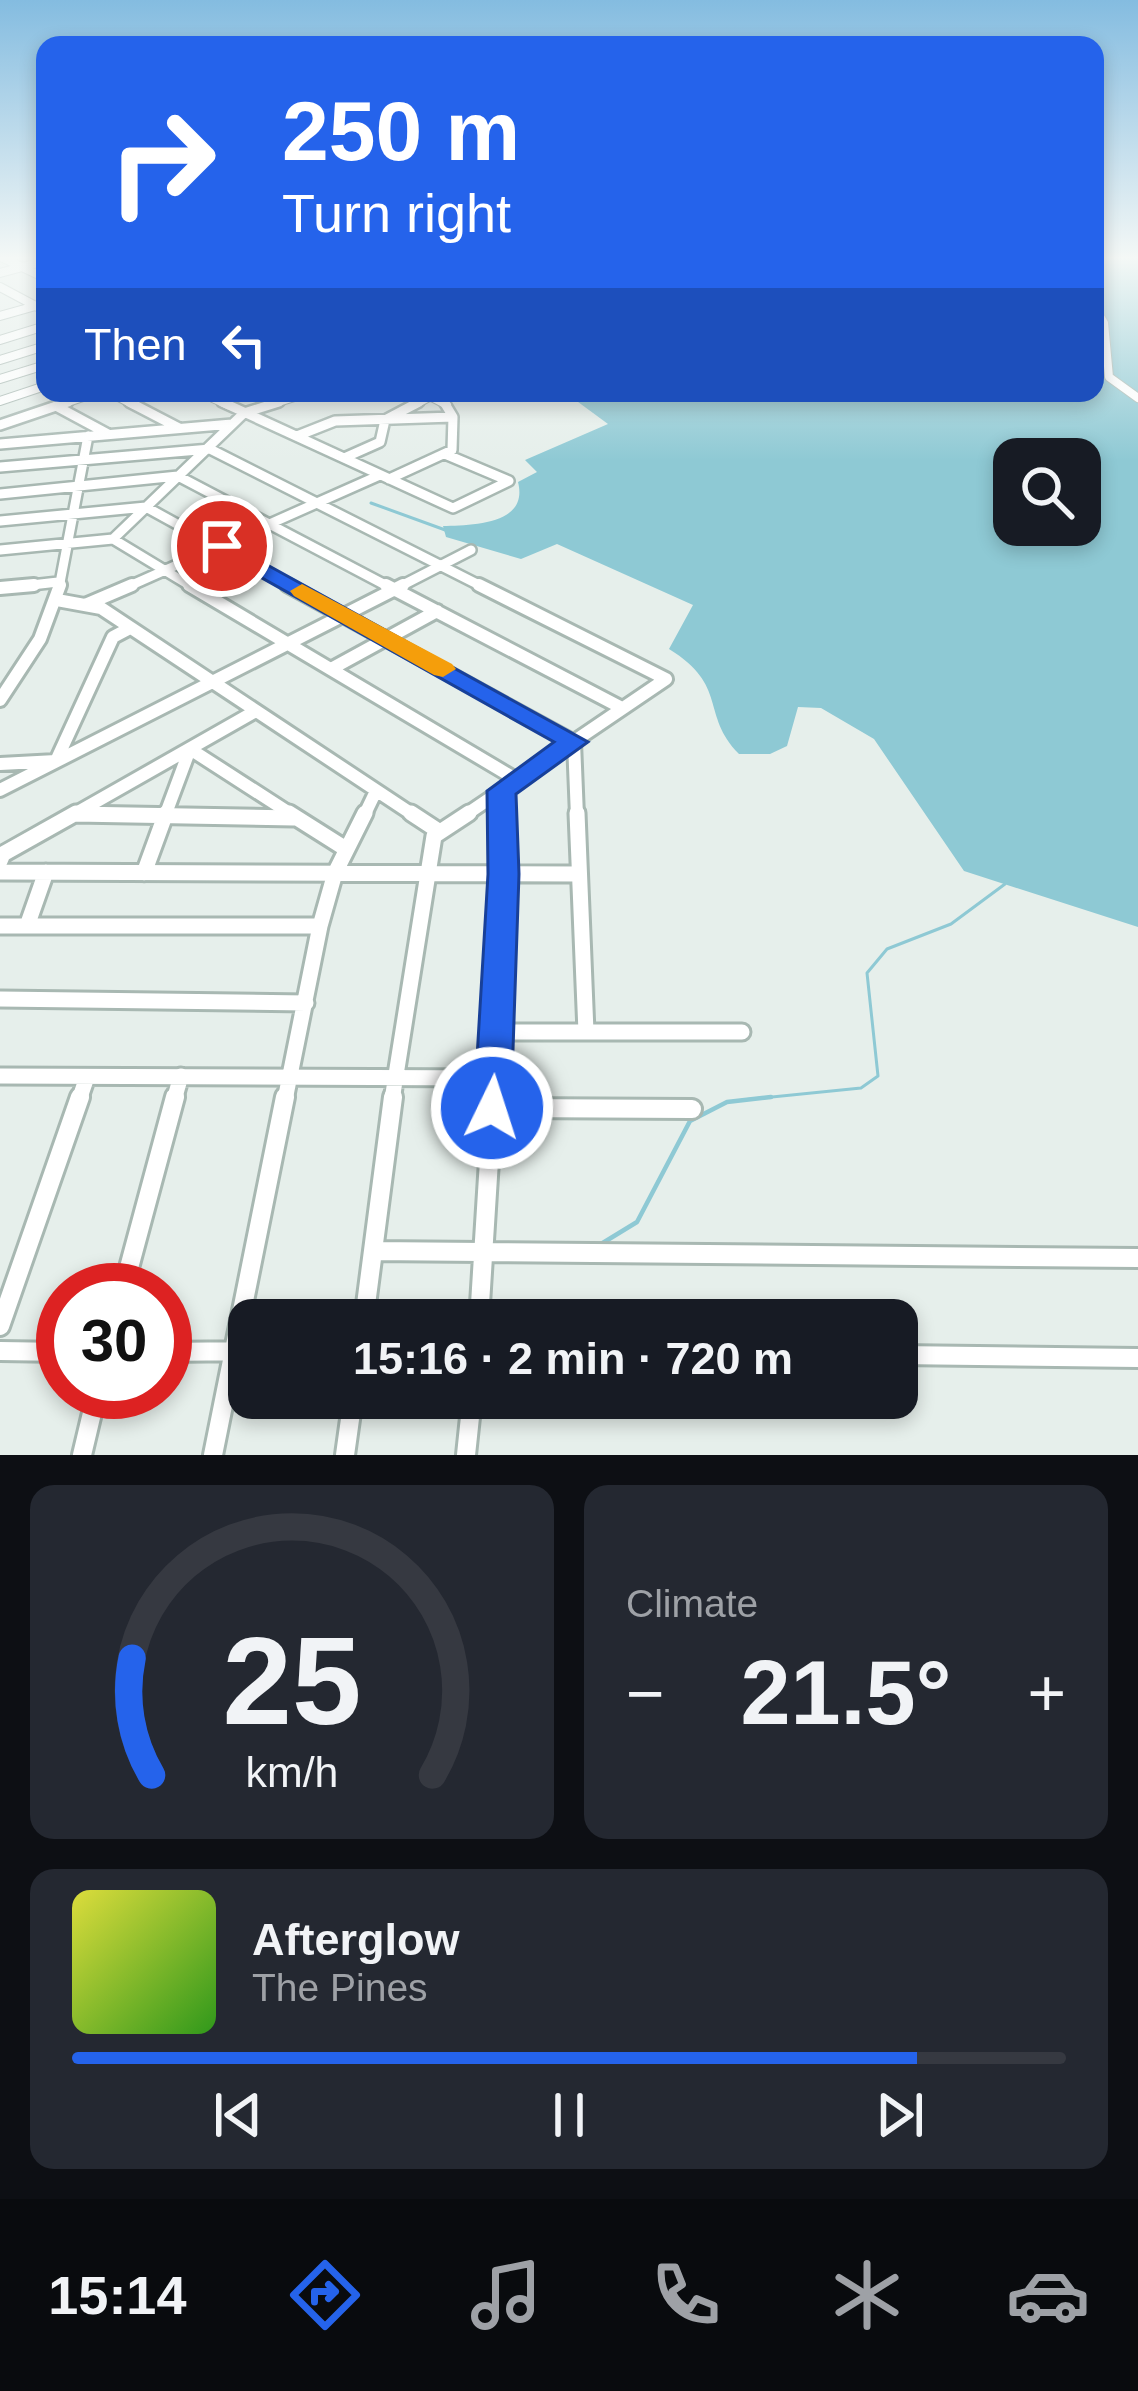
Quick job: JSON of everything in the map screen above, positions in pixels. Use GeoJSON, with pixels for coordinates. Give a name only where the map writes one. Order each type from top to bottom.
{"type":"FeatureCollection","features":[{"type":"Feature","properties":{"kind":"street"},"geometry":{"type":"LineString","coordinates":[[1104,326],[1109,377],[1138,398]]}},
{"type":"Feature","properties":{"kind":"street"},"geometry":{"type":"LineString","coordinates":[[2,339],[36,329]]}},
{"type":"Feature","properties":{"kind":"street"},"geometry":{"type":"LineString","coordinates":[[2,339],[36,357]]}},
{"type":"Feature","properties":{"kind":"street"},"geometry":{"type":"LineString","coordinates":[[0,360],[36,349]]}},
{"type":"Feature","properties":{"kind":"street"},"geometry":{"type":"LineString","coordinates":[[0,379],[36,366]]}},
{"type":"Feature","properties":{"kind":"street"},"geometry":{"type":"LineString","coordinates":[[0,401],[36,389]]}},
{"type":"Feature","properties":{"kind":"street"},"geometry":{"type":"LineString","coordinates":[[0,425],[68,402]]}},
{"type":"Feature","properties":{"kind":"street"},"geometry":{"type":"LineString","coordinates":[[128,402],[181,429]]}},
{"type":"Feature","properties":{"kind":"street"},"geometry":{"type":"LineString","coordinates":[[221,402],[453,508],[509,481],[445,454]]}},
{"type":"Feature","properties":{"kind":"street"},"geometry":{"type":"LineString","coordinates":[[113,539],[244,413],[279,402]]}},
{"type":"Feature","properties":{"kind":"street"},"geometry":{"type":"LineString","coordinates":[[344,458],[380,442],[385,420],[414,402]]}},
{"type":"Feature","properties":{"kind":"street"},"geometry":{"type":"LineString","coordinates":[[83,605],[445,454],[452,450],[453,417],[444,402]]}},
{"type":"Feature","properties":{"kind":"street"},"geometry":{"type":"LineString","coordinates":[[56,406],[109,434]]}},
{"type":"Feature","properties":{"kind":"street"},"geometry":{"type":"LineString","coordinates":[[297,436],[334,421],[453,417]]}},
{"type":"Feature","properties":{"kind":"street"},"geometry":{"type":"LineString","coordinates":[[0,444],[233,423]]}},
{"type":"Feature","properties":{"kind":"street"},"geometry":{"type":"LineString","coordinates":[[0,700],[40,639],[57,601],[88,436]]}},
{"type":"Feature","properties":{"kind":"street"},"geometry":{"type":"LineString","coordinates":[[0,467],[210,449],[667,679],[434,836],[394,1078],[367,1299]]}},
{"type":"Feature","properties":{"kind":"street"},"geometry":{"type":"LineString","coordinates":[[0,494],[178,476],[622,708]]}},
{"type":"Feature","properties":{"kind":"street"},"geometry":{"type":"LineString","coordinates":[[0,521],[146,507],[574,742]]}},
{"type":"Feature","properties":{"kind":"street"},"geometry":{"type":"LineString","coordinates":[[0,550],[113,539],[519,781]]}},
{"type":"Feature","properties":{"kind":"street"},"geometry":{"type":"LineString","coordinates":[[0,790],[471,550]]}},
{"type":"Feature","properties":{"kind":"street"},"geometry":{"type":"LineString","coordinates":[[0,588],[58,582]]}},
{"type":"Feature","properties":{"kind":"street"},"geometry":{"type":"LineString","coordinates":[[57,601],[101,608],[440,832]]}},
{"type":"Feature","properties":{"kind":"street"},"geometry":{"type":"LineString","coordinates":[[331,669],[437,611]]}},
{"type":"Feature","properties":{"kind":"street"},"geometry":{"type":"LineString","coordinates":[[56,761],[113,637],[130,628]]}},
{"type":"Feature","properties":{"kind":"street"},"geometry":{"type":"LineString","coordinates":[[0,861],[3,854],[254,712]]}},
{"type":"Feature","properties":{"kind":"street"},"geometry":{"type":"LineString","coordinates":[[574,742],[586,1032]]}},
{"type":"Feature","properties":{"kind":"street"},"geometry":{"type":"LineString","coordinates":[[144,873],[190,749]]}},
{"type":"Feature","properties":{"kind":"street"},"geometry":{"type":"LineString","coordinates":[[190,749],[346,849]]}},
{"type":"Feature","properties":{"kind":"street"},"geometry":{"type":"LineString","coordinates":[[0,764],[56,761]]}},
{"type":"Feature","properties":{"kind":"street"},"geometry":{"type":"LineString","coordinates":[[251,1299],[320,926],[334,873],[376,791]]}},
{"type":"Feature","properties":{"kind":"street"},"geometry":{"type":"LineString","coordinates":[[480,1299],[497,1032],[502,791]]}},
{"type":"Feature","properties":{"kind":"street"},"geometry":{"type":"LineString","coordinates":[[73,814],[298,818]]}},
{"type":"Feature","properties":{"kind":"street"},"geometry":{"type":"LineString","coordinates":[[0,872],[580,874]]}},
{"type":"Feature","properties":{"kind":"street"},"geometry":{"type":"LineString","coordinates":[[27,926],[46,872]]}},
{"type":"Feature","properties":{"kind":"street"},"geometry":{"type":"LineString","coordinates":[[0,926],[320,926]]}},
{"type":"Feature","properties":{"kind":"street"},"geometry":{"type":"LineString","coordinates":[[0,999],[306,1003]]}},
{"type":"Feature","properties":{"kind":"street"},"geometry":{"type":"LineString","coordinates":[[497,1032],[742,1032]]}},
{"type":"Feature","properties":{"kind":"street"},"geometry":{"type":"LineString","coordinates":[[0,1076],[494,1078]]}},
{"type":"Feature","properties":{"kind":"street"},"geometry":{"type":"LineString","coordinates":[[131,1263],[181,1076]]}},
{"type":"Feature","properties":{"kind":"street"},"geometry":{"type":"LineString","coordinates":[[0,1326],[87,1077]]}},
{"type":"Feature","properties":{"kind":"street"},"geometry":{"type":"LineString","coordinates":[[492,1108],[692,1109]]}},
{"type":"Feature","properties":{"kind":"street"},"geometry":{"type":"LineString","coordinates":[[373,1251],[1138,1258]]}},
{"type":"Feature","properties":{"kind":"street"},"geometry":{"type":"LineString","coordinates":[[0,1351],[36,1352]]}},
{"type":"Feature","properties":{"kind":"street"},"geometry":{"type":"LineString","coordinates":[[192,1352],[228,1351]]}},
{"type":"Feature","properties":{"kind":"street"},"geometry":{"type":"LineString","coordinates":[[918,1355],[1138,1358]]}},
{"type":"Feature","properties":{"kind":"street"},"geometry":{"type":"LineString","coordinates":[[213,1455],[228,1401]]}},
{"type":"Feature","properties":{"kind":"street"},"geometry":{"type":"LineString","coordinates":[[82,1455],[91,1419]]}},
{"type":"Feature","properties":{"kind":"street"},"geometry":{"type":"LineString","coordinates":[[345,1455],[350,1419]]}},
{"type":"Feature","properties":{"kind":"street"},"geometry":{"type":"LineString","coordinates":[[466,1455],[470,1419]]}},
{"type":"Feature","properties":{"kind":"water"},"geometry":{"type":"Polygon","coordinates":[[[1104,326],[1138,326],[1138,927],[964,871],[874,739],[821,708],[798,707],[787,746],[770,754],[739,754],[720,726],[700,675],[669,649],[693,605],[557,544],[521,559],[446,537],[443,526],[482,523],[507,515],[519,496],[518,482],[537,472],[525,460],[608,424],[578,402],[1104,402],[1104,326]]]}},
{"type":"Feature","properties":{"kind":"waterway"},"geometry":{"type":"LineString","coordinates":[[371,503],[448,531]]}},
{"type":"Feature","properties":{"kind":"waterway"},"geometry":{"type":"LineString","coordinates":[[765,1098],[861,1088],[878,1076],[867,973],[887,949],[951,924],[1005,884]]}},
{"type":"Feature","properties":{"kind":"waterway"},"geometry":{"type":"LineString","coordinates":[[765,1098],[771,1097]]}},
{"type":"Feature","properties":{"kind":"waterway"},"geometry":{"type":"LineString","coordinates":[[601,1244],[637,1222],[690,1121],[727,1102],[765,1098]]}},
{"type":"Feature","properties":{"kind":"waterway"},"geometry":{"type":"LineString","coordinates":[[742,1100],[765,1098]]}},
{"type":"Feature","properties":{"kind":"slow traffic"},"geometry":{"type":"LineString","coordinates":[[302,591],[443,669]]}},
{"type":"Feature","properties":{"kind":"route"},"geometry":{"type":"LineString","coordinates":[[222,546],[574,742],[502,791],[503,874],[492,1108]]}}]}
